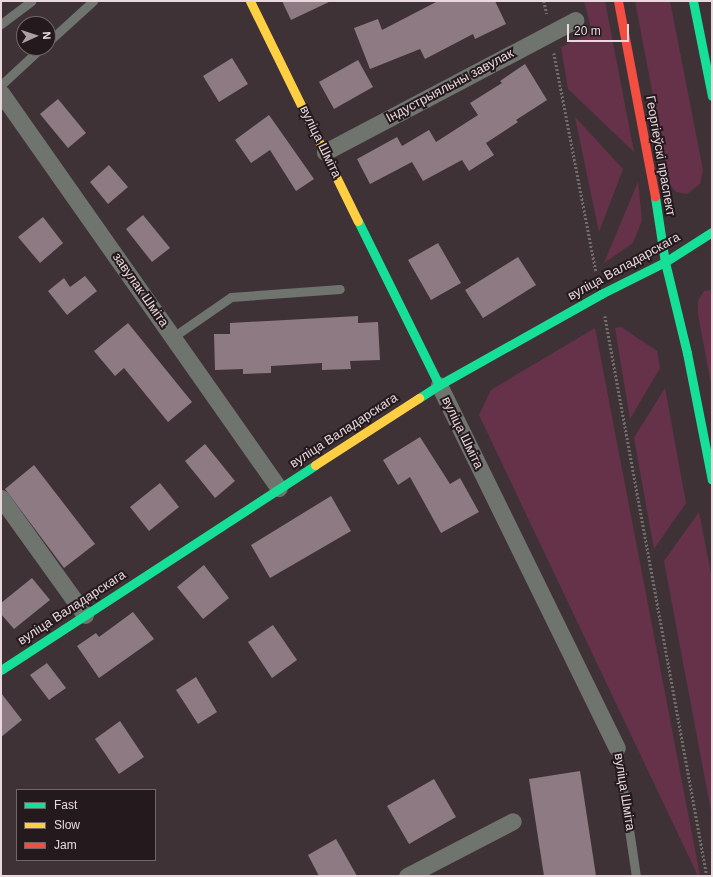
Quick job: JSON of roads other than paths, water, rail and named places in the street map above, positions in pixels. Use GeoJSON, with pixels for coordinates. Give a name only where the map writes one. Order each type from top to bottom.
{"type":"FeatureCollection","features":[{"type":"Feature","properties":{"kind":"main road","name":"вуліца Шміта"},"geometry":{"type":"LineString","coordinates":[[250,1],[438,385]]}},
{"type":"Feature","properties":{"kind":"main road","name":"Георгіеўскі праспект"},"geometry":{"type":"LineString","coordinates":[[618,1],[649,163],[665,262],[687,353],[712,480]]}},
{"type":"Feature","properties":{"kind":"main road"},"geometry":{"type":"LineString","coordinates":[[693,1],[712,96]]}},
{"type":"Feature","properties":{"kind":"main road","name":"вуліца Валадарскага"},"geometry":{"type":"LineString","coordinates":[[1,670],[438,385],[601,294],[665,262],[712,232]]}},
{"type":"Feature","properties":{"kind":"street","name":"Індустрыяльны завулак"},"geometry":{"type":"LineString","coordinates":[[325,152],[575,20]]}},
{"type":"Feature","properties":{"kind":"street","name":"завулак Шміта"},"geometry":{"type":"LineString","coordinates":[[1,93],[279,488]]}},
{"type":"Feature","properties":{"kind":"street","name":"вуліца Шміта"},"geometry":{"type":"LineString","coordinates":[[438,385],[617,748]]}},
{"type":"Feature","properties":{"kind":"street"},"geometry":{"type":"LineString","coordinates":[[1,498],[85,615]]}},
{"type":"Feature","properties":{"kind":"street"},"geometry":{"type":"LineString","coordinates":[[407,876],[512,821]]}},
{"type":"Feature","properties":{"kind":"lane"},"geometry":{"type":"LineString","coordinates":[[1,24],[31,1]]}},
{"type":"Feature","properties":{"kind":"lane"},"geometry":{"type":"LineString","coordinates":[[56,35],[93,1]]}},
{"type":"Feature","properties":{"kind":"lane"},"geometry":{"type":"LineString","coordinates":[[1,86],[33,56]]}},
{"type":"Feature","properties":{"kind":"lane"},"geometry":{"type":"LineString","coordinates":[[173,337],[231,297],[340,289]]}},
{"type":"Feature","properties":{"kind":"lane","name":"вуліца Шміта"},"geometry":{"type":"LineString","coordinates":[[617,748],[636,876]]}}]}
